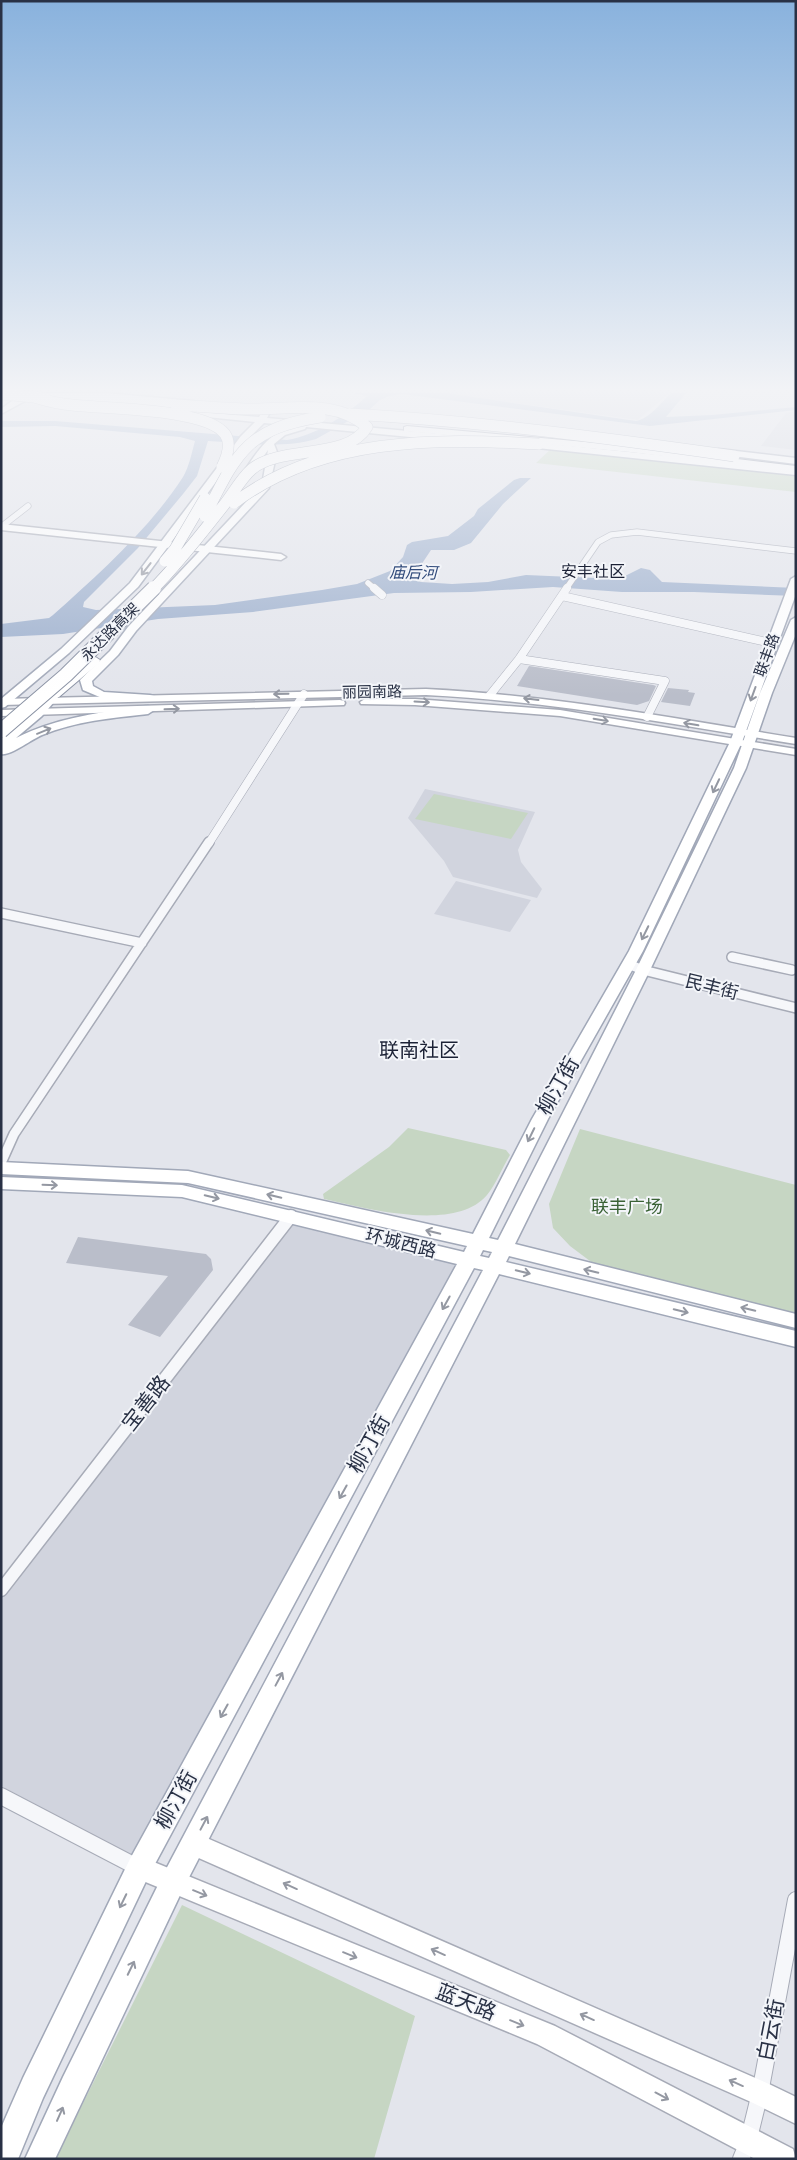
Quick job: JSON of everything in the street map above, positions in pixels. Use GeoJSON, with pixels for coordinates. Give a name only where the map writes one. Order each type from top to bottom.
{"type":"FeatureCollection","features":[{"type":"Feature","properties":{"kind":"highway"},"geometry":{"type":"LineString","coordinates":[[170,546],[203,494]]}},
{"type":"Feature","properties":{"kind":"highway"},"geometry":{"type":"LineString","coordinates":[[170,546],[191,535],[201,522],[217,494]]}},
{"type":"Feature","properties":{"kind":"highway"},"geometry":{"type":"LineString","coordinates":[[211,524],[233,494]]}},
{"type":"Feature","properties":{"kind":"highway"},"geometry":{"type":"LineString","coordinates":[[211,524],[244,494]]}},
{"type":"Feature","properties":{"kind":"highway"},"geometry":{"type":"LineString","coordinates":[[48,700],[94,660],[150,603],[237,507],[246,494]]}},
{"type":"Feature","properties":{"kind":"highway","name":"永达路高架"},"geometry":{"type":"LineString","coordinates":[[1,731],[66,675],[119,624],[175,567],[211,524]]}},
{"type":"Feature","properties":{"kind":"highway","name":"永达路高架"},"geometry":{"type":"LineString","coordinates":[[2,708],[100,631],[151,580],[170,546]]}},
{"type":"Feature","properties":{"kind":"main road"},"geometry":{"type":"LineString","coordinates":[[2,708],[134,585],[170,546],[206,494]]}},
{"type":"Feature","properties":{"kind":"main road"},"geometry":{"type":"LineString","coordinates":[[1,745],[38,713],[48,700],[138,610],[195,547],[233,494]]}},
{"type":"Feature","properties":{"kind":"main road"},"geometry":{"type":"LineString","coordinates":[[149,704],[102,695],[87,688],[86,680],[114,654],[132,629],[259,494]]}},
{"type":"Feature","properties":{"kind":"main road"},"geometry":{"type":"LineString","coordinates":[[1,527],[280,557]]}},
{"type":"Feature","properties":{"kind":"main road","name":"联丰路"},"geometry":{"type":"LineString","coordinates":[[744,738],[771,643],[796,579]]}},
{"type":"Feature","properties":{"kind":"main road","name":"联丰路"},"geometry":{"type":"LineString","coordinates":[[744,738],[766,692],[796,620]]}},
{"type":"Feature","properties":{"kind":"main road","name":"丽园南路"},"geometry":{"type":"LineString","coordinates":[[2,708],[38,713],[304,694],[410,691],[490,695],[569,704],[647,716],[744,738]]}},
{"type":"Feature","properties":{"kind":"main road","name":"丽园南路"},"geometry":{"type":"LineString","coordinates":[[2,708],[48,700],[149,704],[298,705],[415,702],[490,706],[560,713],[744,738]]}},
{"type":"Feature","properties":{"kind":"main road"},"geometry":{"type":"LineString","coordinates":[[1,754],[44,730],[89,717],[149,704]]}},
{"type":"Feature","properties":{"kind":"main road"},"geometry":{"type":"LineString","coordinates":[[744,738],[796,741]]}},
{"type":"Feature","properties":{"kind":"main road"},"geometry":{"type":"LineString","coordinates":[[744,738],[796,752]]}},
{"type":"Feature","properties":{"kind":"main road","name":"柳汀街"},"geometry":{"type":"LineString","coordinates":[[40,2159],[173,1882],[499,1257],[744,738]]}},
{"type":"Feature","properties":{"kind":"main road","name":"柳汀街"},"geometry":{"type":"LineString","coordinates":[[3,2159],[33,2088],[139,1868],[474,1251],[540,1119],[636,967]]}},
{"type":"Feature","properties":{"kind":"main road","name":"环城西路"},"geometry":{"type":"LineString","coordinates":[[1,1168],[188,1177],[499,1257],[796,1321]]}},
{"type":"Feature","properties":{"kind":"main road","name":"环城西路"},"geometry":{"type":"LineString","coordinates":[[1,1184],[182,1190],[291,1216],[474,1251]]}},
{"type":"Feature","properties":{"kind":"main road","name":"环城西路"},"geometry":{"type":"LineString","coordinates":[[499,1257],[796,1339]]}},
{"type":"Feature","properties":{"kind":"main road","name":"蓝天路"},"geometry":{"type":"LineString","coordinates":[[193,1844],[760,2093],[796,2111]]}},
{"type":"Feature","properties":{"kind":"main road","name":"蓝天路"},"geometry":{"type":"LineString","coordinates":[[139,1868],[546,2035],[744,2150],[782,2159]]}},
{"type":"Feature","properties":{"kind":"street"},"geometry":{"type":"LineString","coordinates":[[1,527],[28,506]]}},
{"type":"Feature","properties":{"kind":"street"},"geometry":{"type":"LineString","coordinates":[[490,695],[519,659],[598,542],[611,535],[637,532],[796,551]]}},
{"type":"Feature","properties":{"kind":"street"},"geometry":{"type":"LineString","coordinates":[[368,583],[382,595]]}},
{"type":"Feature","properties":{"kind":"street"},"geometry":{"type":"LineString","coordinates":[[562,597],[771,643]]}},
{"type":"Feature","properties":{"kind":"street"},"geometry":{"type":"LineString","coordinates":[[519,659],[665,681],[647,716]]}},
{"type":"Feature","properties":{"kind":"street"},"geometry":{"type":"LineString","coordinates":[[1,1163],[14,1134],[244,790],[304,694]]}},
{"type":"Feature","properties":{"kind":"street"},"geometry":{"type":"LineString","coordinates":[[1,913],[142,943]]}},
{"type":"Feature","properties":{"kind":"street"},"geometry":{"type":"LineString","coordinates":[[732,957],[792,970]]}},
{"type":"Feature","properties":{"kind":"street","name":"民丰街"},"geometry":{"type":"LineString","coordinates":[[636,967],[796,1008]]}},
{"type":"Feature","properties":{"kind":"street","name":"宝善路"},"geometry":{"type":"LineString","coordinates":[[1,1590],[291,1216]]}},
{"type":"Feature","properties":{"kind":"street"},"geometry":{"type":"LineString","coordinates":[[1,1796],[139,1868]]}},
{"type":"Feature","properties":{"kind":"street","name":"白云街"},"geometry":{"type":"LineString","coordinates":[[744,2150],[760,2093],[796,1900]]}},
{"type":"Feature","properties":{"kind":"shaded area"},"geometry":{"type":"Polygon","coordinates":[[[425,789],[535,812],[518,850],[521,862],[542,889],[537,898],[453,877],[444,861],[408,818],[425,789]]]}},
{"type":"Feature","properties":{"kind":"shaded area"},"geometry":{"type":"Polygon","coordinates":[[[456,881],[531,900],[510,932],[434,914],[456,881]]]}},
{"type":"Feature","properties":{"kind":"shaded area"},"geometry":{"type":"Polygon","coordinates":[[[293,1220],[464,1262],[137,1859],[1,1786],[1,1598],[293,1220]]]}},
{"type":"Feature","properties":{"kind":"green space"},"geometry":{"type":"Polygon","coordinates":[[[434,794],[528,813],[511,839],[415,819],[434,794]]]}},
{"type":"Feature","properties":{"kind":"green space"},"geometry":{"type":"Polygon","coordinates":[[[408,1128],[506,1150],[510,1155],[487,1195],[472,1206],[454,1213],[409,1215],[362,1208],[324,1199],[323,1194],[389,1147],[408,1128]]]}},
{"type":"Feature","properties":{"kind":"green space","name":"联丰广场"},"geometry":{"type":"Polygon","coordinates":[[[580,1129],[796,1185],[796,1313],[594,1264],[570,1246],[553,1228],[549,1204],[580,1129]]]}},
{"type":"Feature","properties":{"kind":"green space"},"geometry":{"type":"Polygon","coordinates":[[[182,1905],[415,2016],[374,2159],[55,2159],[182,1905]]]}},
{"type":"Feature","properties":{"kind":"water","name":"庙后河"},"geometry":{"type":"Polygon","coordinates":[[[172,494],[183,494],[138,548],[84,602],[83,607],[96,610],[215,605],[357,584],[390,571],[403,557],[407,545],[412,542],[448,536],[474,516],[478,509],[497,494],[514,494],[503,504],[471,543],[454,550],[431,550],[413,577],[413,580],[452,584],[488,582],[526,575],[619,579],[641,568],[650,570],[662,582],[796,588],[796,596],[694,592],[622,592],[553,587],[471,592],[394,593],[253,612],[158,619],[63,634],[1,637],[1,624],[49,618],[53,615],[123,550],[172,494]]]}},
{"type":"Feature","properties":{"kind":"building"},"geometry":{"type":"Polygon","coordinates":[[[529,666],[656,686],[649,701],[637,705],[517,686],[529,666]]]}},
{"type":"Feature","properties":{"kind":"building"},"geometry":{"type":"Polygon","coordinates":[[[668,688],[689,690],[688,692],[695,693],[690,706],[661,702],[668,688]]]}},
{"type":"Feature","properties":{"kind":"building"},"geometry":{"type":"Polygon","coordinates":[[[78,1237],[206,1254],[211,1259],[213,1270],[160,1337],[128,1325],[168,1276],[66,1263],[78,1237]]]}},
{"type":"Feature","properties":{"kind":"district","name":"安丰社区"},"geometry":{"type":"Point","coordinates":[593,571]}},
{"type":"Feature","properties":{"kind":"district","name":"联南社区"},"geometry":{"type":"Point","coordinates":[419,1050]}}]}
